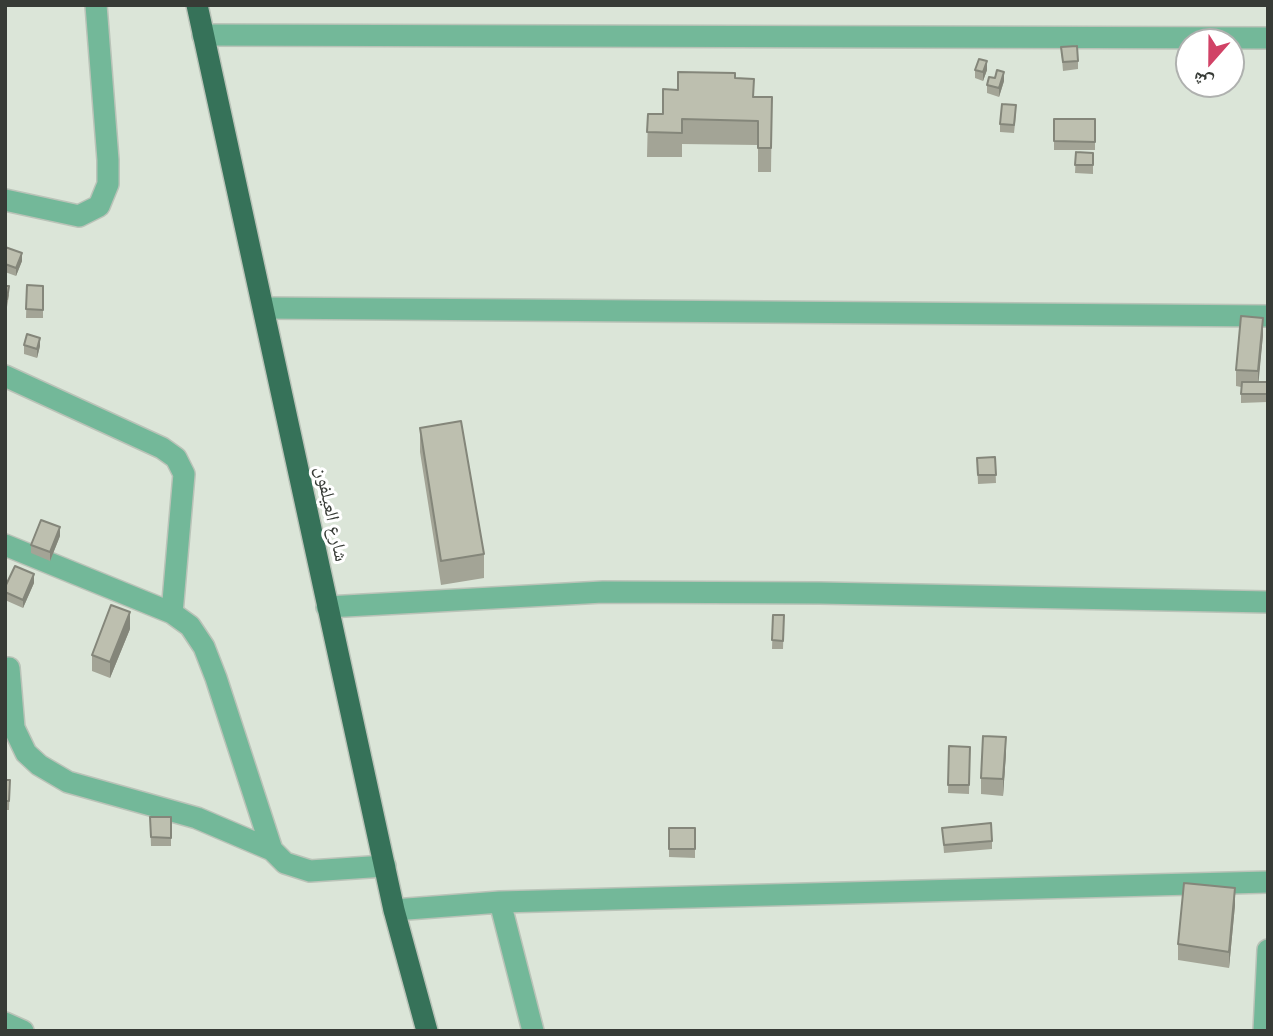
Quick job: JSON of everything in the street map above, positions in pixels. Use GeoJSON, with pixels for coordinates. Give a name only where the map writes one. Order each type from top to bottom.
{"type":"FeatureCollection","features":[{"type":"Feature","properties":{"kind":"highway","name":"شارع العيلفون"},"geometry":{"type":"LineString","coordinates":[[197,5],[394,910],[427,1031]]}},
{"type":"Feature","properties":{"kind":"street"},"geometry":{"type":"LineString","coordinates":[[5,200],[79,216],[99,206],[108,184],[108,160],[96,5]]}},
{"type":"Feature","properties":{"kind":"street"},"geometry":{"type":"LineString","coordinates":[[203,35],[1268,38]]}},
{"type":"Feature","properties":{"kind":"street"},"geometry":{"type":"LineString","coordinates":[[264,308],[1268,316]]}},
{"type":"Feature","properties":{"kind":"street"},"geometry":{"type":"LineString","coordinates":[[5,376],[162,448],[176,458],[184,474],[172,612]]}},
{"type":"Feature","properties":{"kind":"street"},"geometry":{"type":"LineString","coordinates":[[5,545],[172,612],[190,626],[204,647],[272,850]]}},
{"type":"Feature","properties":{"kind":"street"},"geometry":{"type":"LineString","coordinates":[[327,607],[603,592],[820,593],[1268,602]]}},
{"type":"Feature","properties":{"kind":"street"},"geometry":{"type":"LineString","coordinates":[[9,668],[14,728],[26,753],[39,765],[68,782],[197,818],[272,850],[285,863],[310,871],[385,866]]}},
{"type":"Feature","properties":{"kind":"street"},"geometry":{"type":"LineString","coordinates":[[394,910],[500,902],[1268,882]]}},
{"type":"Feature","properties":{"kind":"street"},"geometry":{"type":"LineString","coordinates":[[500,902],[533,1031]]}},
{"type":"Feature","properties":{"kind":"street"},"geometry":{"type":"LineString","coordinates":[[1264,1031],[1268,950]]}},
{"type":"Feature","properties":{"kind":"street"},"geometry":{"type":"LineString","coordinates":[[5,1023],[23,1031]]}},
{"type":"Feature","properties":{"kind":"building"},"geometry":{"type":"Polygon","coordinates":[[[1077,46],[1078,61],[1063,62],[1061,47],[1077,46]]]}},
{"type":"Feature","properties":{"kind":"building"},"geometry":{"type":"Polygon","coordinates":[[[979,59],[987,61],[983,72],[975,70],[979,59]]]}},
{"type":"Feature","properties":{"kind":"building"},"geometry":{"type":"Polygon","coordinates":[[[997,70],[1004,72],[999,88],[987,85],[989,77],[995,78],[997,70]]]}},
{"type":"Feature","properties":{"kind":"building"},"geometry":{"type":"Polygon","coordinates":[[[678,72],[735,73],[735,78],[754,79],[753,97],[772,97],[771,148],[758,148],[758,121],[682,119],[682,133],[647,132],[648,114],[663,114],[663,89],[678,90],[678,72]]]}},
{"type":"Feature","properties":{"kind":"building"},"geometry":{"type":"Polygon","coordinates":[[[1002,104],[1016,105],[1014,125],[1000,124],[1002,104]]]}},
{"type":"Feature","properties":{"kind":"building"},"geometry":{"type":"Polygon","coordinates":[[[1054,119],[1095,119],[1095,142],[1054,141],[1054,119]]]}},
{"type":"Feature","properties":{"kind":"building"},"geometry":{"type":"Polygon","coordinates":[[[1076,152],[1093,153],[1093,165],[1075,165],[1076,152]]]}},
{"type":"Feature","properties":{"kind":"building"},"geometry":{"type":"Polygon","coordinates":[[[5,247],[22,253],[16,268],[5,264],[5,247]]]}},
{"type":"Feature","properties":{"kind":"building"},"geometry":{"type":"Polygon","coordinates":[[[27,285],[43,286],[43,310],[26,309],[27,285]]]}},
{"type":"Feature","properties":{"kind":"building"},"geometry":{"type":"Polygon","coordinates":[[[5,286],[9,286],[7,299],[5,298],[5,286]]]}},
{"type":"Feature","properties":{"kind":"building"},"geometry":{"type":"Polygon","coordinates":[[[1241,316],[1263,318],[1258,371],[1236,370],[1241,316]]]}},
{"type":"Feature","properties":{"kind":"building"},"geometry":{"type":"Polygon","coordinates":[[[27,334],[40,338],[37,349],[24,345],[27,334]]]}},
{"type":"Feature","properties":{"kind":"building"},"geometry":{"type":"Polygon","coordinates":[[[1242,382],[1267,382],[1267,394],[1241,394],[1242,382]]]}},
{"type":"Feature","properties":{"kind":"building"},"geometry":{"type":"Polygon","coordinates":[[[461,421],[484,554],[441,561],[420,428],[461,421]]]}},
{"type":"Feature","properties":{"kind":"building"},"geometry":{"type":"Polygon","coordinates":[[[995,457],[996,475],[978,475],[977,458],[995,457]]]}},
{"type":"Feature","properties":{"kind":"building"},"geometry":{"type":"Polygon","coordinates":[[[41,520],[60,527],[50,552],[31,545],[41,520]]]}},
{"type":"Feature","properties":{"kind":"building"},"geometry":{"type":"Polygon","coordinates":[[[15,566],[34,574],[23,600],[5,592],[15,566]]]}},
{"type":"Feature","properties":{"kind":"building"},"geometry":{"type":"Polygon","coordinates":[[[111,605],[130,612],[110,662],[92,655],[111,605]]]}},
{"type":"Feature","properties":{"kind":"building"},"geometry":{"type":"Polygon","coordinates":[[[773,615],[784,615],[783,641],[772,640],[773,615]]]}},
{"type":"Feature","properties":{"kind":"building"},"geometry":{"type":"Polygon","coordinates":[[[983,736],[1006,737],[1003,779],[981,778],[983,736]]]}},
{"type":"Feature","properties":{"kind":"building"},"geometry":{"type":"Polygon","coordinates":[[[949,746],[970,747],[969,785],[948,785],[949,746]]]}},
{"type":"Feature","properties":{"kind":"building"},"geometry":{"type":"Polygon","coordinates":[[[5,780],[10,780],[9,801],[5,801],[5,780]]]}},
{"type":"Feature","properties":{"kind":"building"},"geometry":{"type":"Polygon","coordinates":[[[150,817],[171,817],[171,838],[151,837],[150,817]]]}},
{"type":"Feature","properties":{"kind":"building"},"geometry":{"type":"Polygon","coordinates":[[[991,823],[992,841],[944,845],[942,828],[991,823]]]}},
{"type":"Feature","properties":{"kind":"building"},"geometry":{"type":"Polygon","coordinates":[[[669,828],[695,828],[695,849],[669,849],[669,828]]]}},
{"type":"Feature","properties":{"kind":"building"},"geometry":{"type":"Polygon","coordinates":[[[1184,883],[1235,888],[1229,952],[1178,944],[1184,883]]]}}]}
